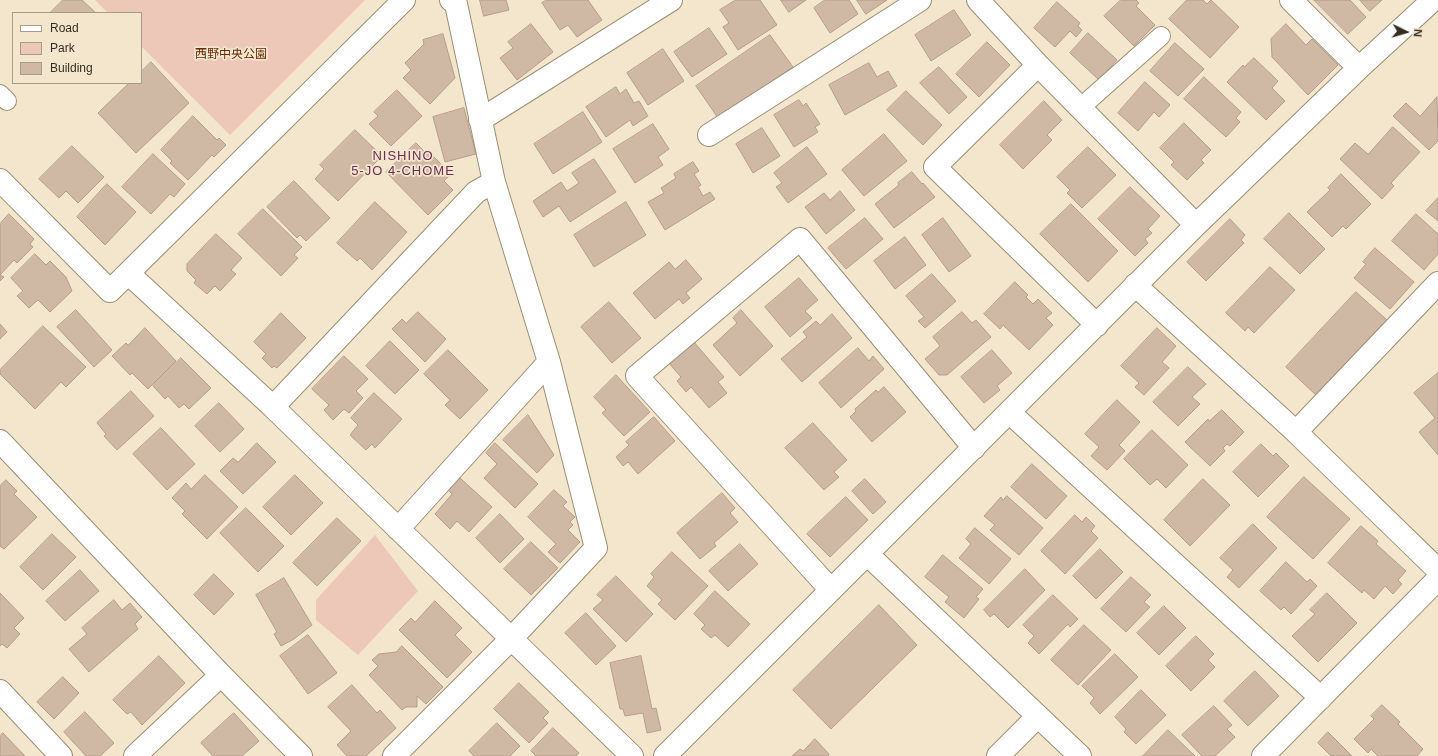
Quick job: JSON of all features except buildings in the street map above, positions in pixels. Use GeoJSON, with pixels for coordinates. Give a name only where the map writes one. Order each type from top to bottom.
{"type":"FeatureCollection","features":[{"type":"Feature","properties":{"kind":"street"},"geometry":{"type":"LineString","coordinates":[[0,180],[110,291],[129,274],[404,0]]}},
{"type":"Feature","properties":{"kind":"street"},"geometry":{"type":"LineString","coordinates":[[394,756],[512,638],[596,548],[549,362],[494,182],[456,4],[451,0]]}},
{"type":"Feature","properties":{"kind":"street"},"geometry":{"type":"LineString","coordinates":[[480,120],[671,0]]}},
{"type":"Feature","properties":{"kind":"street"},"geometry":{"type":"LineString","coordinates":[[709,136],[920,0]]}},
{"type":"Feature","properties":{"kind":"street"},"geometry":{"type":"LineString","coordinates":[[978,0],[1038,65],[1196,225]]}},
{"type":"Feature","properties":{"kind":"street"},"geometry":{"type":"LineString","coordinates":[[1291,0],[1359,68]]}},
{"type":"Feature","properties":{"kind":"street"},"geometry":{"type":"LineString","coordinates":[[665,756],[1097,325],[1135,285],[1359,68],[1433,0]]}},
{"type":"Feature","properties":{"kind":"street"},"geometry":{"type":"LineString","coordinates":[[1038,65],[935,168],[1097,325]]}},
{"type":"Feature","properties":{"kind":"street"},"geometry":{"type":"LineString","coordinates":[[273,407],[476,192],[494,182]]}},
{"type":"Feature","properties":{"kind":"street"},"geometry":{"type":"LineString","coordinates":[[831,590],[637,376],[800,239],[974,448]]}},
{"type":"Feature","properties":{"kind":"street"},"geometry":{"type":"LineString","coordinates":[[129,274],[273,407],[632,756]]}},
{"type":"Feature","properties":{"kind":"street"},"geometry":{"type":"LineString","coordinates":[[1296,432],[1438,283]]}},
{"type":"Feature","properties":{"kind":"street"},"geometry":{"type":"LineString","coordinates":[[1135,285],[1296,432],[1438,570]]}},
{"type":"Feature","properties":{"kind":"street"},"geometry":{"type":"LineString","coordinates":[[398,529],[549,362]]}},
{"type":"Feature","properties":{"kind":"street"},"geometry":{"type":"LineString","coordinates":[[1009,412],[1321,698]]}},
{"type":"Feature","properties":{"kind":"street"},"geometry":{"type":"LineString","coordinates":[[0,441],[221,675],[301,756]]}},
{"type":"Feature","properties":{"kind":"street"},"geometry":{"type":"LineString","coordinates":[[867,554],[1080,756]]}},
{"type":"Feature","properties":{"kind":"street"},"geometry":{"type":"LineString","coordinates":[[1263,756],[1438,579]]}},
{"type":"Feature","properties":{"kind":"street"},"geometry":{"type":"LineString","coordinates":[[135,756],[221,675]]}},
{"type":"Feature","properties":{"kind":"street"},"geometry":{"type":"LineString","coordinates":[[0,691],[61,756]]}},
{"type":"Feature","properties":{"kind":"street"},"geometry":{"type":"LineString","coordinates":[[998,756],[1038,716]]}},
{"type":"Feature","properties":{"kind":"lane"},"geometry":{"type":"LineString","coordinates":[[1080,108],[1162,36]]}},
{"type":"Feature","properties":{"kind":"green space","name":"西野中央公園"},"geometry":{"type":"Polygon","coordinates":[[[95,0],[365,0],[230,135],[142,47],[142,12],[107,12],[95,0]]]}},
{"type":"Feature","properties":{"kind":"green space"},"geometry":{"type":"Polygon","coordinates":[[[375,535],[418,591],[358,655],[316,620],[316,600],[375,535]]]}},
{"type":"Feature","properties":{"kind":"district","name":"NISHINO 5-JO 4-CHOME"},"geometry":{"type":"Point","coordinates":[403,164]}}]}
